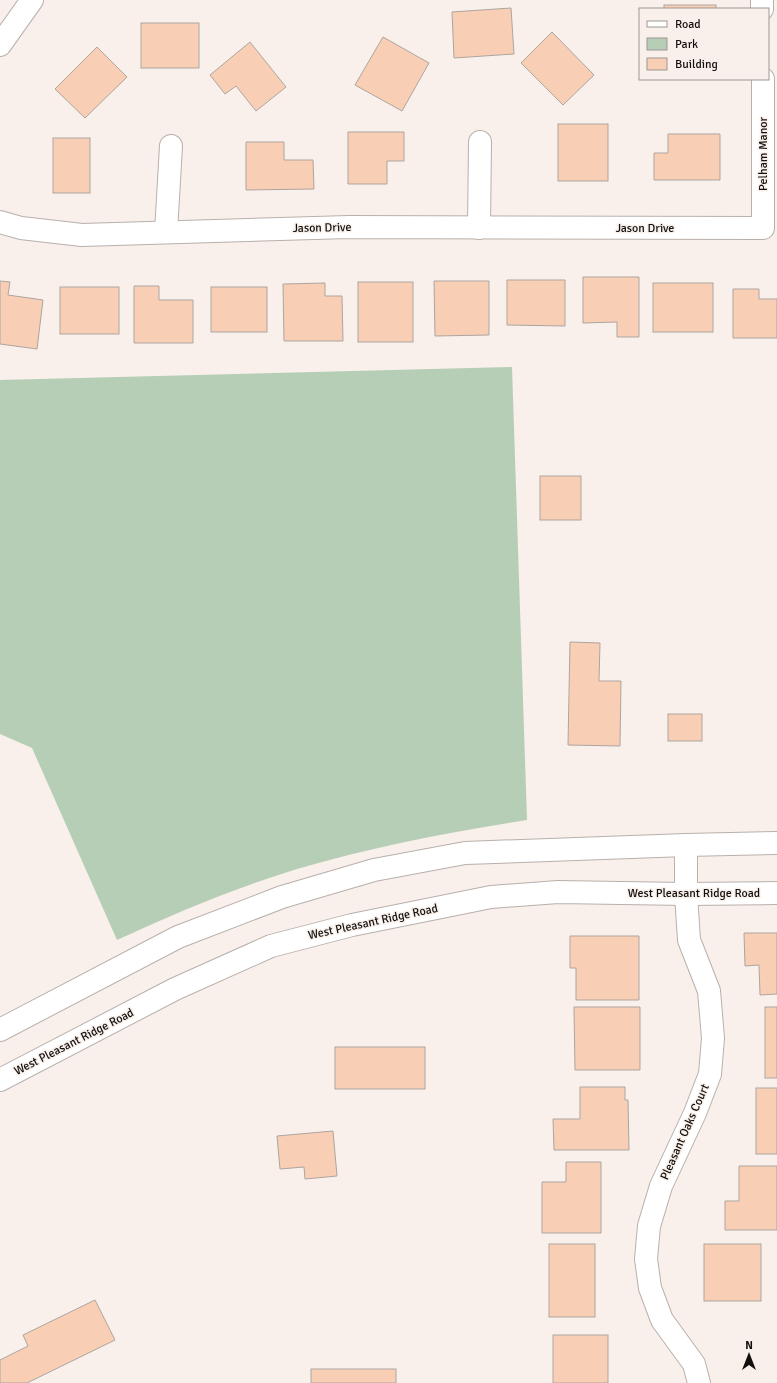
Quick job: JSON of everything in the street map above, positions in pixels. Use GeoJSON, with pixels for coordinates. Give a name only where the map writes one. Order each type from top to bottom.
{"type":"FeatureCollection","features":[{"type":"Feature","properties":{"kind":"street"},"geometry":{"type":"LineString","coordinates":[[0,45],[32,0]]}},
{"type":"Feature","properties":{"kind":"street","name":"Pelham Manor"},"geometry":{"type":"LineString","coordinates":[[763,80],[763,228]]}},
{"type":"Feature","properties":{"kind":"street"},"geometry":{"type":"LineString","coordinates":[[479,228],[480,142]]}},
{"type":"Feature","properties":{"kind":"street"},"geometry":{"type":"LineString","coordinates":[[166,232],[171,146]]}},
{"type":"Feature","properties":{"kind":"street","name":"Jason Drive"},"geometry":{"type":"LineString","coordinates":[[0,222],[21,228],[82,235],[349,227],[763,228]]}},
{"type":"Feature","properties":{"kind":"street"},"geometry":{"type":"LineString","coordinates":[[0,1030],[178,937],[282,897],[374,870],[466,853],[777,843]]}},
{"type":"Feature","properties":{"kind":"street","name":"Pleasant Oaks Court"},"geometry":{"type":"LineString","coordinates":[[686,845],[686,894],[689,940],[709,990],[713,1038],[710,1074],[696,1113],[661,1186],[649,1226],[646,1258],[650,1288],[662,1320],[694,1364],[699,1383]]}},
{"type":"Feature","properties":{"kind":"street","name":"West Pleasant Ridge Road"},"geometry":{"type":"LineString","coordinates":[[0,1080],[175,989],[271,946],[352,925],[491,897],[558,892],[777,894]]}},
{"type":"Feature","properties":{"kind":"green space"},"geometry":{"type":"Polygon","coordinates":[[[512,367],[527,820],[411,841],[297,869],[251,884],[161,920],[117,940],[32,748],[0,734],[0,380],[512,367]]]}},
{"type":"Feature","properties":{"kind":"building"},"geometry":{"type":"Polygon","coordinates":[[[664,5],[716,5],[716,8],[664,8],[664,5]]]}},
{"type":"Feature","properties":{"kind":"building"},"geometry":{"type":"Polygon","coordinates":[[[511,8],[514,54],[454,58],[452,12],[511,8]]]}},
{"type":"Feature","properties":{"kind":"building"},"geometry":{"type":"Polygon","coordinates":[[[141,23],[199,23],[199,68],[141,68],[141,23]]]}},
{"type":"Feature","properties":{"kind":"building"},"geometry":{"type":"Polygon","coordinates":[[[552,32],[594,75],[563,105],[521,63],[552,32]]]}},
{"type":"Feature","properties":{"kind":"building"},"geometry":{"type":"Polygon","coordinates":[[[383,37],[429,63],[402,111],[355,85],[383,37]]]}},
{"type":"Feature","properties":{"kind":"building"},"geometry":{"type":"Polygon","coordinates":[[[250,42],[286,87],[256,111],[236,86],[225,94],[210,75],[250,42]]]}},
{"type":"Feature","properties":{"kind":"building"},"geometry":{"type":"Polygon","coordinates":[[[97,47],[127,77],[85,118],[55,89],[97,47]]]}},
{"type":"Feature","properties":{"kind":"building"},"geometry":{"type":"Polygon","coordinates":[[[558,124],[608,124],[608,181],[558,181],[558,124]]]}},
{"type":"Feature","properties":{"kind":"building"},"geometry":{"type":"Polygon","coordinates":[[[348,132],[404,132],[404,161],[387,161],[387,184],[348,184],[348,132]]]}},
{"type":"Feature","properties":{"kind":"building"},"geometry":{"type":"Polygon","coordinates":[[[668,134],[720,134],[720,180],[654,180],[654,153],[668,153],[668,134]]]}},
{"type":"Feature","properties":{"kind":"building"},"geometry":{"type":"Polygon","coordinates":[[[53,138],[90,138],[90,193],[53,193],[53,138]]]}},
{"type":"Feature","properties":{"kind":"building"},"geometry":{"type":"Polygon","coordinates":[[[246,142],[284,142],[284,160],[313,160],[314,189],[246,190],[246,142]]]}},
{"type":"Feature","properties":{"kind":"building"},"geometry":{"type":"Polygon","coordinates":[[[583,277],[639,277],[639,337],[617,337],[617,322],[583,323],[583,277]]]}},
{"type":"Feature","properties":{"kind":"building"},"geometry":{"type":"Polygon","coordinates":[[[507,280],[565,280],[565,326],[507,325],[507,280]]]}},
{"type":"Feature","properties":{"kind":"building"},"geometry":{"type":"Polygon","coordinates":[[[0,281],[10,282],[8,295],[43,300],[37,349],[0,344],[0,281]]]}},
{"type":"Feature","properties":{"kind":"building"},"geometry":{"type":"Polygon","coordinates":[[[434,281],[489,281],[489,335],[435,336],[434,281]]]}},
{"type":"Feature","properties":{"kind":"building"},"geometry":{"type":"Polygon","coordinates":[[[358,282],[413,282],[413,342],[358,342],[358,282]]]}},
{"type":"Feature","properties":{"kind":"building"},"geometry":{"type":"Polygon","coordinates":[[[325,283],[325,296],[342,296],[343,341],[284,341],[283,284],[325,283]]]}},
{"type":"Feature","properties":{"kind":"building"},"geometry":{"type":"Polygon","coordinates":[[[653,283],[713,283],[713,332],[653,332],[653,283]]]}},
{"type":"Feature","properties":{"kind":"building"},"geometry":{"type":"Polygon","coordinates":[[[134,286],[159,286],[159,300],[193,300],[193,343],[134,343],[134,286]]]}},
{"type":"Feature","properties":{"kind":"building"},"geometry":{"type":"Polygon","coordinates":[[[60,287],[119,287],[119,334],[60,334],[60,287]]]}},
{"type":"Feature","properties":{"kind":"building"},"geometry":{"type":"Polygon","coordinates":[[[211,287],[267,287],[267,332],[211,332],[211,287]]]}},
{"type":"Feature","properties":{"kind":"building"},"geometry":{"type":"Polygon","coordinates":[[[733,289],[759,289],[759,299],[777,299],[777,338],[733,338],[733,289]]]}},
{"type":"Feature","properties":{"kind":"building"},"geometry":{"type":"Polygon","coordinates":[[[540,476],[581,476],[581,520],[540,520],[540,476]]]}},
{"type":"Feature","properties":{"kind":"building"},"geometry":{"type":"Polygon","coordinates":[[[570,642],[600,643],[599,681],[621,681],[620,746],[568,745],[570,642]]]}},
{"type":"Feature","properties":{"kind":"building"},"geometry":{"type":"Polygon","coordinates":[[[668,714],[702,714],[702,741],[668,741],[668,714]]]}},
{"type":"Feature","properties":{"kind":"building"},"geometry":{"type":"Polygon","coordinates":[[[744,933],[777,933],[777,994],[760,995],[759,965],[745,966],[744,933]]]}},
{"type":"Feature","properties":{"kind":"building"},"geometry":{"type":"Polygon","coordinates":[[[570,936],[639,936],[639,1000],[576,1000],[576,968],[570,968],[570,936]]]}},
{"type":"Feature","properties":{"kind":"building"},"geometry":{"type":"Polygon","coordinates":[[[574,1007],[640,1007],[640,1070],[575,1070],[574,1007]]]}},
{"type":"Feature","properties":{"kind":"building"},"geometry":{"type":"Polygon","coordinates":[[[765,1007],[777,1007],[777,1078],[765,1078],[765,1007]]]}},
{"type":"Feature","properties":{"kind":"building"},"geometry":{"type":"Polygon","coordinates":[[[335,1047],[425,1047],[425,1089],[335,1089],[335,1047]]]}},
{"type":"Feature","properties":{"kind":"building"},"geometry":{"type":"Polygon","coordinates":[[[580,1087],[625,1087],[625,1100],[628,1100],[629,1150],[554,1150],[553,1119],[580,1119],[580,1087]]]}},
{"type":"Feature","properties":{"kind":"building"},"geometry":{"type":"Polygon","coordinates":[[[756,1088],[777,1088],[777,1154],[756,1154],[756,1088]]]}},
{"type":"Feature","properties":{"kind":"building"},"geometry":{"type":"Polygon","coordinates":[[[333,1131],[337,1176],[305,1179],[304,1167],[280,1169],[277,1136],[333,1131]]]}},
{"type":"Feature","properties":{"kind":"building"},"geometry":{"type":"Polygon","coordinates":[[[566,1162],[601,1162],[601,1233],[542,1233],[542,1182],[566,1182],[566,1162]]]}},
{"type":"Feature","properties":{"kind":"building"},"geometry":{"type":"Polygon","coordinates":[[[739,1166],[777,1166],[777,1230],[725,1230],[725,1201],[739,1201],[739,1166]]]}},
{"type":"Feature","properties":{"kind":"building"},"geometry":{"type":"Polygon","coordinates":[[[549,1244],[595,1244],[595,1317],[549,1317],[549,1244]]]}},
{"type":"Feature","properties":{"kind":"building"},"geometry":{"type":"Polygon","coordinates":[[[704,1244],[761,1244],[761,1301],[704,1301],[704,1244]]]}},
{"type":"Feature","properties":{"kind":"building"},"geometry":{"type":"Polygon","coordinates":[[[95,1300],[115,1340],[27,1383],[0,1383],[0,1360],[28,1346],[23,1335],[95,1300]]]}},
{"type":"Feature","properties":{"kind":"building"},"geometry":{"type":"Polygon","coordinates":[[[553,1335],[608,1335],[608,1383],[553,1383],[553,1335]]]}},
{"type":"Feature","properties":{"kind":"building"},"geometry":{"type":"Polygon","coordinates":[[[311,1369],[396,1369],[396,1383],[311,1383],[311,1369]]]}}]}
